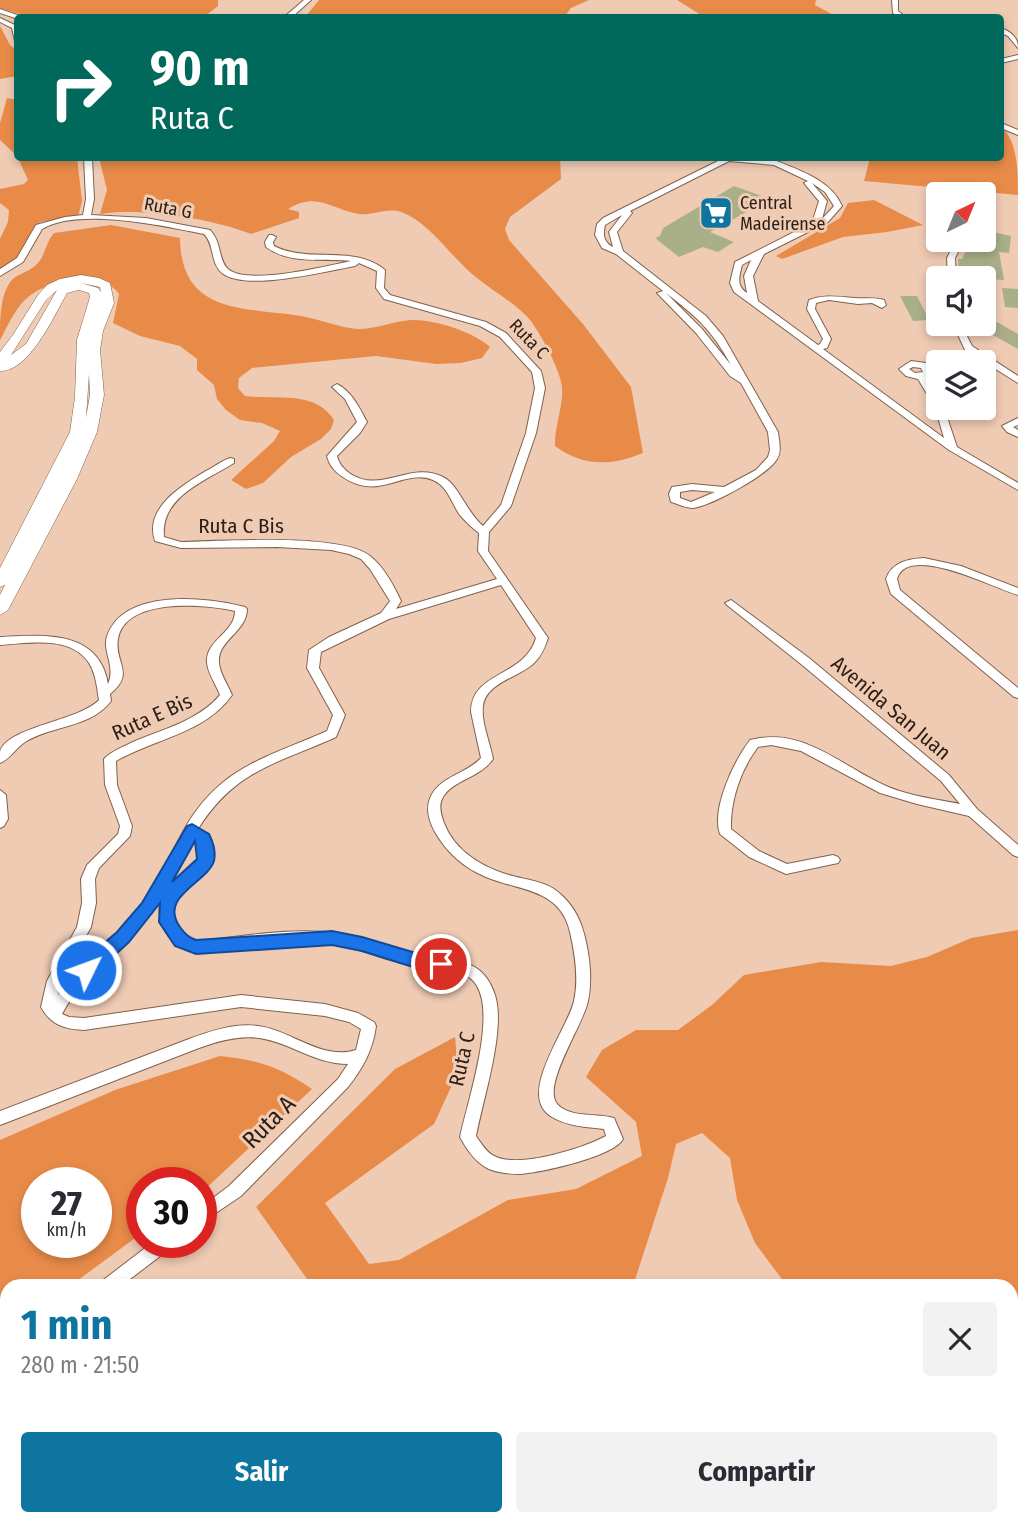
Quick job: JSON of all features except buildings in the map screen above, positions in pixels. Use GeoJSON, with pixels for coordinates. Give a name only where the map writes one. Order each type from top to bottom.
{"type":"FeatureCollection","features":[{"type":"Feature","properties":{"kind":"main road"},"geometry":{"type":"LineString","coordinates":[[0,359],[20,338],[34,309],[50,287],[62,281],[80,279],[96,281],[106,286],[108,303],[97,331],[94,349],[97,395],[90,432],[70,479],[0,610]]}},
{"type":"Feature","properties":{"kind":"main road"},"geometry":{"type":"LineString","coordinates":[[0,370],[31,346],[62,291],[80,286],[94,291],[96,297],[81,348],[82,397],[77,432],[0,582]]}},
{"type":"Feature","properties":{"kind":"street"},"geometry":{"type":"LineString","coordinates":[[291,14],[308,0]]}},
{"type":"Feature","properties":{"kind":"street"},"geometry":{"type":"LineString","coordinates":[[1004,32],[1018,46]]}},
{"type":"Feature","properties":{"kind":"street"},"geometry":{"type":"LineString","coordinates":[[86,218],[90,198],[88,161]]}},
{"type":"Feature","properties":{"kind":"street"},"geometry":{"type":"LineString","coordinates":[[724,161],[606,220],[599,230],[600,240],[703,318],[735,362],[773,432],[775,450],[772,458],[760,472],[724,490]]}},
{"type":"Feature","properties":{"kind":"street"},"geometry":{"type":"LineString","coordinates":[[754,161],[790,170]]}},
{"type":"Feature","properties":{"kind":"street"},"geometry":{"type":"LineString","coordinates":[[770,161],[827,189],[837,201],[836,210],[831,216],[738,264],[734,283],[737,290],[952,447],[1018,486]]}},
{"type":"Feature","properties":{"kind":"street"},"geometry":{"type":"LineString","coordinates":[[800,175],[823,201],[837,201]]}},
{"type":"Feature","properties":{"kind":"street"},"geometry":{"type":"LineString","coordinates":[[816,224],[823,201]]}},
{"type":"Feature","properties":{"kind":"street"},"geometry":{"type":"LineString","coordinates":[[612,232],[631,209]]}},
{"type":"Feature","properties":{"kind":"street","name":"Ruta G"},"geometry":{"type":"LineString","coordinates":[[0,274],[20,260],[39,227],[52,222],[86,218],[132,217],[207,232],[214,240],[216,259],[220,265],[230,275],[239,277],[257,278],[366,261]]}},
{"type":"Feature","properties":{"kind":"street"},"geometry":{"type":"LineString","coordinates":[[599,230],[612,232]]}},
{"type":"Feature","properties":{"kind":"street"},"geometry":{"type":"LineString","coordinates":[[612,232],[618,252]]}},
{"type":"Feature","properties":{"kind":"street"},"geometry":{"type":"LineString","coordinates":[[272,237],[270,247],[283,253],[366,261]]}},
{"type":"Feature","properties":{"kind":"street"},"geometry":{"type":"LineString","coordinates":[[754,301],[747,279],[748,272],[761,254]]}},
{"type":"Feature","properties":{"kind":"street","name":"Ruta C"},"geometry":{"type":"LineString","coordinates":[[192,831],[203,839],[207,853],[205,862],[174,890],[167,908],[167,922],[181,942],[196,947],[332,938],[426,963],[457,964],[476,973],[490,998],[492,1023],[468,1138],[479,1154],[496,1165],[523,1167],[602,1148],[614,1139],[609,1123],[559,1115],[549,1106],[545,1086],[581,1004],[583,971],[575,922],[561,903],[544,889],[481,871],[462,859],[444,836],[433,810],[437,796],[455,782],[480,770],[487,760],[477,704],[483,691],[530,662],[541,649],[542,638],[483,551],[484,532],[506,506],[531,433],[540,388],[536,371],[503,335],[483,324],[387,297],[380,288],[381,270],[366,261]]}},
{"type":"Feature","properties":{"kind":"street"},"geometry":{"type":"LineString","coordinates":[[735,276],[747,279]]}},
{"type":"Feature","properties":{"kind":"street"},"geometry":{"type":"LineString","coordinates":[[657,283],[659,291],[699,331],[733,374],[743,381]]}},
{"type":"Feature","properties":{"kind":"street"},"geometry":{"type":"LineString","coordinates":[[816,348],[824,346],[827,340],[811,309],[812,302],[829,297],[863,302]]}},
{"type":"Feature","properties":{"kind":"street"},"geometry":{"type":"LineString","coordinates":[[699,331],[712,329]]}},
{"type":"Feature","properties":{"kind":"street"},"geometry":{"type":"LineString","coordinates":[[962,336],[968,348],[1018,380]]}},
{"type":"Feature","properties":{"kind":"street"},"geometry":{"type":"LineString","coordinates":[[921,376],[926,384]]}},
{"type":"Feature","properties":{"kind":"street"},"geometry":{"type":"LineString","coordinates":[[337,387],[349,397],[362,422],[359,430],[336,447],[332,456],[333,464],[349,478],[371,486],[418,475],[433,475],[443,480],[468,518],[484,532]]}},
{"type":"Feature","properties":{"kind":"street"},"geometry":{"type":"LineString","coordinates":[[943,420],[952,447]]}},
{"type":"Feature","properties":{"kind":"street"},"geometry":{"type":"LineString","coordinates":[[1018,421],[1007,426],[1018,434]]}},
{"type":"Feature","properties":{"kind":"street","name":"Ruta C Bis"},"geometry":{"type":"LineString","coordinates":[[230,461],[163,508],[155,525],[159,539],[181,545],[320,547],[353,552],[364,557],[392,591],[396,601],[385,617]]}},
{"type":"Feature","properties":{"kind":"street"},"geometry":{"type":"LineString","coordinates":[[1018,592],[945,564],[925,562],[900,566],[892,574],[891,582],[895,592],[1018,694]]}},
{"type":"Feature","properties":{"kind":"street"},"geometry":{"type":"LineString","coordinates":[[0,1118],[38,1101],[193,1044],[243,1031],[263,1031],[324,1056],[354,1059],[362,1054],[369,1026],[364,1021],[297,1006],[241,1001],[84,1024],[67,1023],[54,1016],[63,996],[148,908],[211,800],[247,770],[332,734],[340,715],[313,668],[315,650],[334,637],[373,624],[385,617],[453,594],[503,581]]}},
{"type":"Feature","properties":{"kind":"street","name":"Ruta E Bis"},"geometry":{"type":"LineString","coordinates":[[54,1016],[48,1007],[51,993],[54,981],[84,927],[89,903],[88,879],[94,865],[124,836],[125,826],[111,785],[110,759],[136,743],[210,715],[220,706],[226,695],[223,683],[214,670],[213,657],[220,640],[239,624],[241,609],[196,600],[176,602],[139,612],[123,621],[114,633],[111,646],[117,663],[114,684],[105,692]]}},
{"type":"Feature","properties":{"kind":"street","name":"Avenida San Juan"},"geometry":{"type":"LineString","coordinates":[[730,604],[805,661],[945,778],[973,812],[1018,852]]}},
{"type":"Feature","properties":{"kind":"street","name":"Ruta E Bis"},"geometry":{"type":"LineString","coordinates":[[0,642],[72,642],[82,648],[95,665],[105,692],[105,701],[93,712],[44,727],[6,748],[0,759]]}},
{"type":"Feature","properties":{"kind":"street"},"geometry":{"type":"LineString","coordinates":[[834,860],[786,869],[754,854],[725,831],[723,818],[726,807],[742,762],[754,743],[783,741],[814,752],[881,789],[911,799],[973,812]]}},
{"type":"Feature","properties":{"kind":"street"},"geometry":{"type":"LineString","coordinates":[[0,795],[0,823]]}},
{"type":"Feature","properties":{"kind":"street","name":"Ruta A"},"geometry":{"type":"LineString","coordinates":[[217,1204],[234,1191],[343,1083],[362,1054]]}},
{"type":"Feature","properties":{"kind":"street"},"geometry":{"type":"LineString","coordinates":[[117,1279],[145,1258]]}},
{"type":"Feature","properties":{"kind":"shaded area"},"geometry":{"type":"Polygon","coordinates":[[[0,0],[218,0],[218,6],[208,14],[20,14],[0,8],[0,0]]]}},
{"type":"Feature","properties":{"kind":"shaded area"},"geometry":{"type":"Polygon","coordinates":[[[319,0],[589,0],[571,8],[566,14],[307,14],[319,0]]]}},
{"type":"Feature","properties":{"kind":"shaded area"},"geometry":{"type":"Polygon","coordinates":[[[677,0],[816,0],[815,5],[832,14],[699,14],[677,0]]]}},
{"type":"Feature","properties":{"kind":"shaded area"},"geometry":{"type":"Polygon","coordinates":[[[0,26],[14,48],[14,77],[0,79],[0,26]]]}},
{"type":"Feature","properties":{"kind":"shaded area"},"geometry":{"type":"Polygon","coordinates":[[[7,98],[14,99],[14,153],[0,140],[0,123],[7,98]]]}},
{"type":"Feature","properties":{"kind":"shaded area"},"geometry":{"type":"Polygon","coordinates":[[[1004,130],[1007,133],[1014,149],[1018,195],[996,193],[996,182],[926,182],[926,187],[864,181],[869,161],[1004,161],[1004,130]]]}},
{"type":"Feature","properties":{"kind":"shaded area"},"geometry":{"type":"Polygon","coordinates":[[[19,161],[77,161],[82,201],[78,217],[40,222],[17,257],[0,269],[0,239],[8,222],[9,210],[0,203],[0,189],[24,184],[28,180],[19,161]]]}},
{"type":"Feature","properties":{"kind":"shaded area"},"geometry":{"type":"Polygon","coordinates":[[[100,161],[560,161],[561,179],[510,217],[505,229],[509,240],[583,324],[631,387],[643,453],[620,460],[598,462],[576,458],[555,446],[562,386],[554,363],[535,327],[519,309],[468,270],[432,233],[412,217],[396,211],[359,214],[316,201],[307,201],[288,209],[299,212],[299,218],[251,234],[217,224],[155,213],[100,214],[107,190],[100,161]]]}},
{"type":"Feature","properties":{"kind":"shaded area"},"geometry":{"type":"Polygon","coordinates":[[[874,200],[923,225],[843,237],[782,259],[776,256],[840,218],[848,203],[874,200]]]}},
{"type":"Feature","properties":{"kind":"shaded area"},"geometry":{"type":"Polygon","coordinates":[[[111,225],[180,238],[183,263],[191,281],[204,294],[219,302],[238,308],[301,316],[358,329],[420,320],[464,332],[490,347],[482,358],[461,363],[436,364],[376,356],[252,368],[239,378],[238,388],[245,396],[306,400],[326,411],[334,420],[331,429],[321,439],[291,457],[263,483],[246,489],[231,480],[274,441],[280,431],[262,423],[240,420],[226,410],[217,399],[214,385],[197,370],[197,359],[180,346],[140,336],[113,323],[119,294],[112,287],[102,282],[77,280],[52,284],[41,289],[32,294],[13,315],[0,340],[1,308],[7,287],[13,279],[39,262],[54,233],[111,225]]]}},
{"type":"Feature","properties":{"kind":"shaded area"},"geometry":{"type":"Polygon","coordinates":[[[1018,930],[1018,1279],[782,1279],[755,1243],[737,1200],[730,1158],[702,1133],[676,1144],[668,1178],[635,1279],[307,1279],[256,1207],[395,1069],[455,1037],[458,1072],[434,1124],[325,1203],[369,1264],[399,1260],[508,1200],[576,1189],[642,1156],[636,1122],[586,1077],[602,1050],[636,1030],[678,1030],[712,1005],[744,975],[821,962],[891,966],[927,957],[971,938],[1018,930]]]}},
{"type":"Feature","properties":{"kind":"shaded area"},"geometry":{"type":"Polygon","coordinates":[[[220,1056],[269,1066],[312,1089],[217,1178],[217,1167],[126,1167],[126,1245],[112,1255],[112,1167],[21,1167],[21,1258],[108,1258],[80,1279],[0,1279],[0,1140],[115,1090],[220,1056]]]}},
{"type":"Feature","properties":{"kind":"place","name":"Central Madeirense"},"geometry":{"type":"Point","coordinates":[716,213]}},
{"type":"Feature","properties":{"kind":"route"},"geometry":{"type":"LineString","coordinates":[[86,970],[123,937],[148,908],[192,831],[203,839],[207,853],[205,862],[174,890],[167,908],[167,922],[181,942],[196,947],[332,938],[426,963],[441,964]]}}]}
